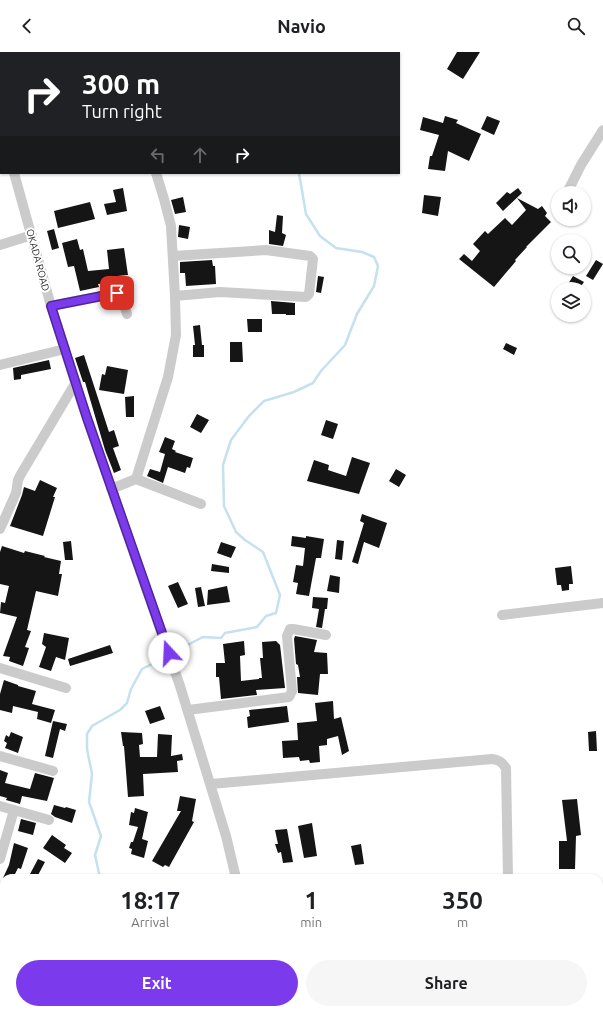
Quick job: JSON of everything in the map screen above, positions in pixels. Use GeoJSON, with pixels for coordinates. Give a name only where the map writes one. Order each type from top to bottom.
{"type":"FeatureCollection","features":[{"type":"Feature","properties":{"kind":"street"},"geometry":{"type":"LineString","coordinates":[[570,186],[603,130]]}},
{"type":"Feature","properties":{"kind":"street","name":"OKADA ROAD"},"geometry":{"type":"LineString","coordinates":[[14,174],[51,306],[111,489],[188,710],[226,836],[235,874]]}},
{"type":"Feature","properties":{"kind":"street"},"geometry":{"type":"LineString","coordinates":[[136,479],[168,377],[176,335],[171,226],[156,174]]}},
{"type":"Feature","properties":{"kind":"street"},"geometry":{"type":"LineString","coordinates":[[0,245],[32,235]]}},
{"type":"Feature","properties":{"kind":"street"},"geometry":{"type":"LineString","coordinates":[[173,256],[266,250],[310,256],[313,259],[309,294],[306,296],[220,292],[175,296]]}},
{"type":"Feature","properties":{"kind":"street"},"geometry":{"type":"LineString","coordinates":[[51,306],[117,293],[121,295],[127,314]]}},
{"type":"Feature","properties":{"kind":"street"},"geometry":{"type":"LineString","coordinates":[[0,365],[65,349]]}},
{"type":"Feature","properties":{"kind":"street"},"geometry":{"type":"LineString","coordinates":[[0,529],[16,493],[18,480],[21,474],[76,382]]}},
{"type":"Feature","properties":{"kind":"street"},"geometry":{"type":"LineString","coordinates":[[111,489],[136,479],[201,504]]}},
{"type":"Feature","properties":{"kind":"street"},"geometry":{"type":"LineString","coordinates":[[502,615],[603,603]]}},
{"type":"Feature","properties":{"kind":"street"},"geometry":{"type":"LineString","coordinates":[[188,710],[289,697],[292,691],[287,636],[288,632],[290,629],[293,629],[326,635]]}},
{"type":"Feature","properties":{"kind":"street"},"geometry":{"type":"LineString","coordinates":[[0,668],[66,688]]}},
{"type":"Feature","properties":{"kind":"street"},"geometry":{"type":"LineString","coordinates":[[0,756],[53,771]]}},
{"type":"Feature","properties":{"kind":"street"},"geometry":{"type":"LineString","coordinates":[[211,784],[497,759],[503,763],[506,768],[508,874]]}},
{"type":"Feature","properties":{"kind":"street"},"geometry":{"type":"LineString","coordinates":[[0,806],[49,820]]}},
{"type":"Feature","properties":{"kind":"street"},"geometry":{"type":"LineString","coordinates":[[0,859],[14,810]]}},
{"type":"Feature","properties":{"kind":"building"},"geometry":{"type":"Polygon","coordinates":[[[457,52],[480,52],[463,79],[447,69],[457,52]]]}},
{"type":"Feature","properties":{"kind":"building"},"geometry":{"type":"Polygon","coordinates":[[[445,116],[458,120],[456,123],[481,134],[469,161],[448,151],[445,171],[428,169],[430,156],[432,156],[439,135],[420,130],[423,117],[443,123],[445,116]]]}},
{"type":"Feature","properties":{"kind":"building"},"geometry":{"type":"Polygon","coordinates":[[[487,116],[500,121],[494,135],[481,129],[487,116]]]}},
{"type":"Feature","properties":{"kind":"building"},"geometry":{"type":"Polygon","coordinates":[[[123,188],[127,211],[107,215],[104,204],[116,202],[113,190],[123,188]]]}},
{"type":"Feature","properties":{"kind":"building"},"geometry":{"type":"Polygon","coordinates":[[[518,188],[522,193],[503,211],[496,203],[507,192],[510,194],[518,188]]]}},
{"type":"Feature","properties":{"kind":"building"},"geometry":{"type":"Polygon","coordinates":[[[424,195],[441,197],[438,216],[422,213],[424,195]]]}},
{"type":"Feature","properties":{"kind":"building"},"geometry":{"type":"Polygon","coordinates":[[[183,197],[186,212],[175,214],[171,200],[183,197]]]}},
{"type":"Feature","properties":{"kind":"building"},"geometry":{"type":"Polygon","coordinates":[[[517,198],[538,209],[542,206],[547,213],[545,216],[551,222],[526,247],[494,287],[459,259],[464,254],[472,261],[480,251],[473,244],[485,231],[488,234],[505,218],[512,225],[526,210],[517,198]]]}},
{"type":"Feature","properties":{"kind":"building"},"geometry":{"type":"Polygon","coordinates":[[[90,202],[95,219],[58,228],[54,211],[90,202]]]}},
{"type":"Feature","properties":{"kind":"building"},"geometry":{"type":"Polygon","coordinates":[[[277,215],[283,216],[282,233],[286,235],[283,246],[269,244],[269,230],[275,232],[277,215]]]}},
{"type":"Feature","properties":{"kind":"building"},"geometry":{"type":"Polygon","coordinates":[[[179,225],[190,227],[188,239],[178,237],[179,225]]]}},
{"type":"Feature","properties":{"kind":"building"},"geometry":{"type":"Polygon","coordinates":[[[54,229],[59,248],[52,250],[47,231],[54,229]]]}},
{"type":"Feature","properties":{"kind":"building"},"geometry":{"type":"Polygon","coordinates":[[[77,239],[80,250],[83,249],[88,271],[109,269],[107,250],[124,248],[128,275],[107,277],[108,283],[98,284],[99,287],[80,291],[74,266],[68,267],[62,243],[77,239]]]}},
{"type":"Feature","properties":{"kind":"building"},"geometry":{"type":"Polygon","coordinates":[[[212,260],[213,266],[215,266],[216,284],[186,286],[185,273],[180,273],[180,262],[212,260]]]}},
{"type":"Feature","properties":{"kind":"building"},"geometry":{"type":"Polygon","coordinates":[[[596,260],[603,264],[593,280],[586,276],[587,274],[591,274],[591,268],[596,260]]]}},
{"type":"Feature","properties":{"kind":"building"},"geometry":{"type":"Polygon","coordinates":[[[318,276],[324,277],[321,293],[316,292],[318,276]]]}},
{"type":"Feature","properties":{"kind":"building"},"geometry":{"type":"Polygon","coordinates":[[[573,276],[584,282],[569,282],[573,276]]]}},
{"type":"Feature","properties":{"kind":"building"},"geometry":{"type":"Polygon","coordinates":[[[271,301],[295,303],[295,315],[272,314],[271,301]]]}},
{"type":"Feature","properties":{"kind":"building"},"geometry":{"type":"Polygon","coordinates":[[[247,319],[262,319],[262,332],[248,332],[247,319]]]}},
{"type":"Feature","properties":{"kind":"building"},"geometry":{"type":"Polygon","coordinates":[[[200,325],[202,345],[204,345],[204,357],[193,357],[193,345],[195,345],[193,326],[200,325]]]}},
{"type":"Feature","properties":{"kind":"building"},"geometry":{"type":"Polygon","coordinates":[[[230,342],[242,342],[243,362],[230,362],[230,342]]]}},
{"type":"Feature","properties":{"kind":"building"},"geometry":{"type":"Polygon","coordinates":[[[506,343],[517,348],[514,355],[503,349],[506,343]]]}},
{"type":"Feature","properties":{"kind":"building"},"geometry":{"type":"Polygon","coordinates":[[[84,355],[109,432],[114,430],[119,446],[113,448],[121,470],[114,473],[105,450],[85,382],[83,382],[75,358],[84,355]]]}},
{"type":"Feature","properties":{"kind":"building"},"geometry":{"type":"Polygon","coordinates":[[[49,360],[51,369],[21,375],[21,379],[14,380],[13,368],[49,360]]]}},
{"type":"Feature","properties":{"kind":"building"},"geometry":{"type":"Polygon","coordinates":[[[107,366],[128,370],[124,394],[99,390],[102,374],[105,375],[107,366]]]}},
{"type":"Feature","properties":{"kind":"building"},"geometry":{"type":"Polygon","coordinates":[[[134,396],[134,417],[126,417],[125,397],[134,396]]]}},
{"type":"Feature","properties":{"kind":"building"},"geometry":{"type":"Polygon","coordinates":[[[197,414],[209,420],[201,433],[190,427],[197,414]]]}},
{"type":"Feature","properties":{"kind":"building"},"geometry":{"type":"Polygon","coordinates":[[[326,420],[338,424],[333,439],[321,435],[326,420]]]}},
{"type":"Feature","properties":{"kind":"building"},"geometry":{"type":"Polygon","coordinates":[[[165,437],[175,441],[172,449],[176,451],[175,452],[193,458],[190,468],[187,467],[185,473],[168,467],[163,483],[147,476],[150,469],[160,472],[165,454],[159,452],[165,437]]]}},
{"type":"Feature","properties":{"kind":"building"},"geometry":{"type":"Polygon","coordinates":[[[352,457],[370,463],[359,494],[307,481],[314,460],[329,465],[328,470],[346,476],[352,457]]]}},
{"type":"Feature","properties":{"kind":"building"},"geometry":{"type":"Polygon","coordinates":[[[396,469],[406,475],[399,487],[389,481],[396,469]]]}},
{"type":"Feature","properties":{"kind":"building"},"geometry":{"type":"Polygon","coordinates":[[[40,480],[57,488],[53,497],[55,497],[43,536],[10,526],[24,487],[35,491],[40,480]]]}},
{"type":"Feature","properties":{"kind":"building"},"geometry":{"type":"Polygon","coordinates":[[[362,514],[387,523],[379,548],[364,542],[358,564],[352,562],[364,523],[360,521],[362,514]]]}},
{"type":"Feature","properties":{"kind":"building"},"geometry":{"type":"Polygon","coordinates":[[[292,536],[306,538],[306,536],[324,539],[321,558],[316,558],[309,596],[296,594],[298,583],[293,582],[296,565],[303,566],[305,548],[291,546],[292,536]]]}},
{"type":"Feature","properties":{"kind":"building"},"geometry":{"type":"Polygon","coordinates":[[[337,540],[344,541],[342,560],[335,559],[337,540]]]}},
{"type":"Feature","properties":{"kind":"building"},"geometry":{"type":"Polygon","coordinates":[[[71,541],[73,560],[65,560],[63,542],[71,541]]]}},
{"type":"Feature","properties":{"kind":"building"},"geometry":{"type":"Polygon","coordinates":[[[221,542],[236,547],[231,558],[217,553],[221,542]]]}},
{"type":"Feature","properties":{"kind":"building"},"geometry":{"type":"Polygon","coordinates":[[[2,546],[24,553],[25,551],[61,561],[59,574],[62,574],[58,596],[36,591],[27,630],[31,631],[25,647],[29,648],[23,666],[9,661],[10,657],[3,656],[17,617],[0,613],[1,602],[5,603],[9,586],[0,584],[0,552],[2,546]]]}},
{"type":"Feature","properties":{"kind":"building"},"geometry":{"type":"Polygon","coordinates":[[[212,564],[229,567],[229,573],[211,571],[212,564]]]}},
{"type":"Feature","properties":{"kind":"building"},"geometry":{"type":"Polygon","coordinates":[[[571,566],[573,584],[569,584],[569,590],[562,591],[561,585],[557,585],[555,568],[571,566]]]}},
{"type":"Feature","properties":{"kind":"building"},"geometry":{"type":"Polygon","coordinates":[[[330,575],[340,577],[339,593],[327,591],[330,575]]]}},
{"type":"Feature","properties":{"kind":"building"},"geometry":{"type":"Polygon","coordinates":[[[178,582],[188,604],[178,608],[168,586],[178,582]]]}},
{"type":"Feature","properties":{"kind":"building"},"geometry":{"type":"Polygon","coordinates":[[[227,586],[230,602],[207,605],[208,590],[227,586]]]}},
{"type":"Feature","properties":{"kind":"building"},"geometry":{"type":"Polygon","coordinates":[[[201,587],[205,606],[198,607],[195,588],[201,587]]]}},
{"type":"Feature","properties":{"kind":"building"},"geometry":{"type":"Polygon","coordinates":[[[313,597],[328,598],[322,628],[316,627],[319,609],[312,608],[313,597]]]}},
{"type":"Feature","properties":{"kind":"building"},"geometry":{"type":"Polygon","coordinates":[[[44,633],[69,638],[65,660],[56,657],[51,671],[39,667],[46,647],[42,644],[44,633]]]}},
{"type":"Feature","properties":{"kind":"building"},"geometry":{"type":"Polygon","coordinates":[[[295,636],[317,640],[314,652],[327,653],[328,674],[320,674],[318,695],[298,693],[297,677],[300,677],[298,665],[296,664],[295,636]]]}},
{"type":"Feature","properties":{"kind":"building"},"geometry":{"type":"Polygon","coordinates":[[[244,641],[245,655],[240,656],[241,681],[262,678],[260,658],[263,658],[262,642],[276,641],[280,645],[285,688],[256,690],[257,695],[221,699],[219,677],[216,677],[216,663],[225,663],[223,644],[244,641]]]}},
{"type":"Feature","properties":{"kind":"building"},"geometry":{"type":"Polygon","coordinates":[[[110,645],[113,653],[70,666],[68,659],[110,645]]]}},
{"type":"Feature","properties":{"kind":"building"},"geometry":{"type":"Polygon","coordinates":[[[4,680],[36,691],[32,704],[55,710],[51,723],[37,719],[38,712],[13,706],[12,713],[0,710],[0,694],[4,680]]]}},
{"type":"Feature","properties":{"kind":"building"},"geometry":{"type":"Polygon","coordinates":[[[333,701],[334,719],[341,717],[349,751],[342,755],[338,736],[327,739],[327,745],[319,746],[320,762],[310,763],[309,760],[300,761],[299,757],[283,758],[282,741],[298,740],[297,723],[317,721],[315,703],[333,701]]]}},
{"type":"Feature","properties":{"kind":"building"},"geometry":{"type":"Polygon","coordinates":[[[160,706],[165,719],[150,724],[145,711],[160,706]]]}},
{"type":"Feature","properties":{"kind":"building"},"geometry":{"type":"Polygon","coordinates":[[[287,706],[289,722],[248,728],[247,717],[250,716],[249,710],[287,706]]]}},
{"type":"Feature","properties":{"kind":"building"},"geometry":{"type":"Polygon","coordinates":[[[53,721],[67,724],[65,731],[60,729],[53,758],[45,756],[53,721]]]}},
{"type":"Feature","properties":{"kind":"building"},"geometry":{"type":"Polygon","coordinates":[[[596,731],[597,751],[589,751],[588,732],[596,731]]]}},
{"type":"Feature","properties":{"kind":"building"},"geometry":{"type":"Polygon","coordinates":[[[11,732],[23,737],[18,753],[5,748],[7,743],[4,741],[6,735],[9,737],[11,732]]]}},
{"type":"Feature","properties":{"kind":"building"},"geometry":{"type":"Polygon","coordinates":[[[121,732],[142,733],[143,744],[139,745],[140,757],[157,757],[158,734],[172,735],[171,756],[182,754],[183,760],[177,761],[178,772],[143,774],[144,796],[128,797],[124,746],[121,732]]]}},
{"type":"Feature","properties":{"kind":"building"},"geometry":{"type":"Polygon","coordinates":[[[0,770],[8,773],[5,783],[30,789],[35,773],[54,778],[47,801],[22,796],[20,804],[6,800],[7,798],[0,796],[0,770]]]}},
{"type":"Feature","properties":{"kind":"building"},"geometry":{"type":"Polygon","coordinates":[[[180,796],[196,799],[192,821],[194,822],[169,867],[165,865],[163,867],[152,861],[181,811],[177,811],[180,796]]]}},
{"type":"Feature","properties":{"kind":"building"},"geometry":{"type":"Polygon","coordinates":[[[577,799],[581,835],[576,836],[575,869],[559,869],[559,841],[567,841],[562,800],[577,799]]]}},
{"type":"Feature","properties":{"kind":"building"},"geometry":{"type":"Polygon","coordinates":[[[54,805],[76,810],[72,823],[51,814],[54,805]]]}},
{"type":"Feature","properties":{"kind":"building"},"geometry":{"type":"Polygon","coordinates":[[[135,808],[148,812],[142,839],[148,841],[144,858],[131,854],[132,849],[129,848],[131,842],[133,842],[138,827],[129,825],[131,812],[134,813],[135,808]]]}},
{"type":"Feature","properties":{"kind":"building"},"geometry":{"type":"Polygon","coordinates":[[[21,819],[36,823],[33,835],[18,831],[21,819]]]}},
{"type":"Feature","properties":{"kind":"building"},"geometry":{"type":"Polygon","coordinates":[[[312,823],[317,856],[304,858],[298,826],[312,823]]]}},
{"type":"Feature","properties":{"kind":"building"},"geometry":{"type":"Polygon","coordinates":[[[287,829],[293,862],[283,863],[281,852],[278,853],[275,844],[278,844],[275,830],[287,829]]]}},
{"type":"Feature","properties":{"kind":"building"},"geometry":{"type":"Polygon","coordinates":[[[52,835],[66,845],[64,848],[72,853],[65,863],[43,848],[52,835]]]}},
{"type":"Feature","properties":{"kind":"building"},"geometry":{"type":"Polygon","coordinates":[[[14,843],[28,848],[21,869],[18,868],[15,874],[5,874],[9,865],[14,843]]]}},
{"type":"Feature","properties":{"kind":"building"},"geometry":{"type":"Polygon","coordinates":[[[361,844],[364,864],[355,865],[351,846],[361,844]]]}},
{"type":"Feature","properties":{"kind":"building"},"geometry":{"type":"Polygon","coordinates":[[[38,859],[45,862],[39,874],[30,874],[38,859]]]}},
{"type":"Feature","properties":{"kind":"waterway"},"geometry":{"type":"LineString","coordinates":[[172,653],[203,637],[221,638],[225,633],[257,627],[266,616],[276,613],[280,595],[263,552],[236,532],[224,506],[223,465],[231,440],[249,416],[264,401],[294,392],[313,383],[321,371],[345,345],[357,314],[374,286],[378,266],[374,257],[362,252],[336,248],[320,236],[306,214],[299,174]]}},
{"type":"Feature","properties":{"kind":"waterway"},"geometry":{"type":"LineString","coordinates":[[99,874],[95,855],[101,836],[89,802],[92,774],[87,749],[87,734],[92,726],[120,710],[127,703],[131,689],[142,669],[168,656]]}},
{"type":"Feature","properties":{"kind":"route"},"geometry":{"type":"LineString","coordinates":[[117,293],[51,306],[111,489],[169,653]]}}]}
